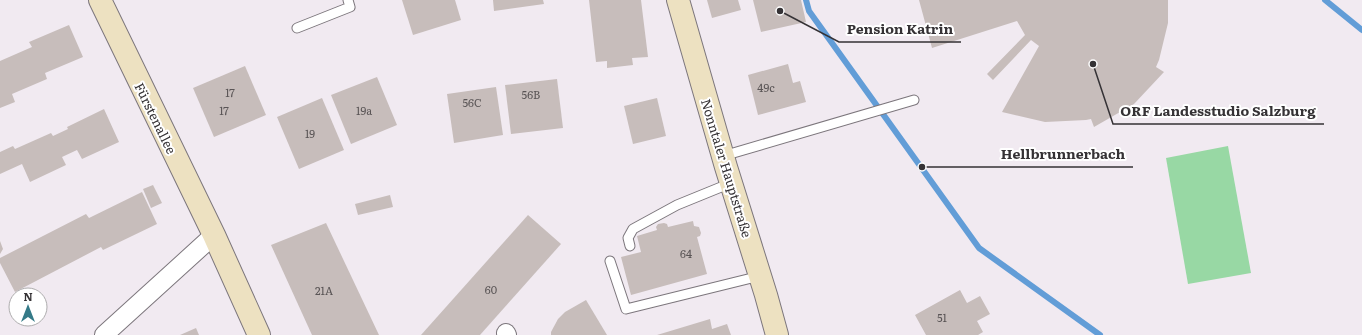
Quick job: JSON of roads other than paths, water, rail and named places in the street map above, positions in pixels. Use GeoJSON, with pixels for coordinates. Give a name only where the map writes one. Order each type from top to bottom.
{"type":"FeatureCollection","features":[{"type":"Feature","properties":{"kind":"street","name":"Fürstenallee"},"geometry":{"type":"LineString","coordinates":[[100,0],[214,235],[259,335]]}},
{"type":"Feature","properties":{"kind":"street","name":"Nonntaler Hauptstraße"},"geometry":{"type":"LineString","coordinates":[[678,0],[777,335]]}},
{"type":"Feature","properties":{"kind":"street"},"geometry":{"type":"LineString","coordinates":[[104,335],[214,235]]}},
{"type":"Feature","properties":{"kind":"lane"},"geometry":{"type":"LineString","coordinates":[[297,28],[350,7],[348,0]]}},
{"type":"Feature","properties":{"kind":"lane"},"geometry":{"type":"LineString","coordinates":[[723,156],[914,100]]}},
{"type":"Feature","properties":{"kind":"lane"},"geometry":{"type":"LineString","coordinates":[[630,246],[628,238],[633,229],[677,205],[731,183]]}},
{"type":"Feature","properties":{"kind":"lane"},"geometry":{"type":"LineString","coordinates":[[610,261],[626,309],[760,276]]}},
{"type":"Feature","properties":{"kind":"waterway"},"geometry":{"type":"LineString","coordinates":[[806,0],[809,11],[979,248],[1100,335]]}},
{"type":"Feature","properties":{"kind":"waterway"},"geometry":{"type":"LineString","coordinates":[[1325,0],[1362,30]]}},
{"type":"Feature","properties":{"kind":"place","name":"Pension Katrin"},"geometry":{"type":"Point","coordinates":[780,11]}},
{"type":"Feature","properties":{"kind":"place","name":"ORF Landesstudio Salzburg"},"geometry":{"type":"Point","coordinates":[1093,64]}},
{"type":"Feature","properties":{"kind":"place","name":"Hellbrunnerbach"},"geometry":{"type":"Point","coordinates":[922,167]}}]}
